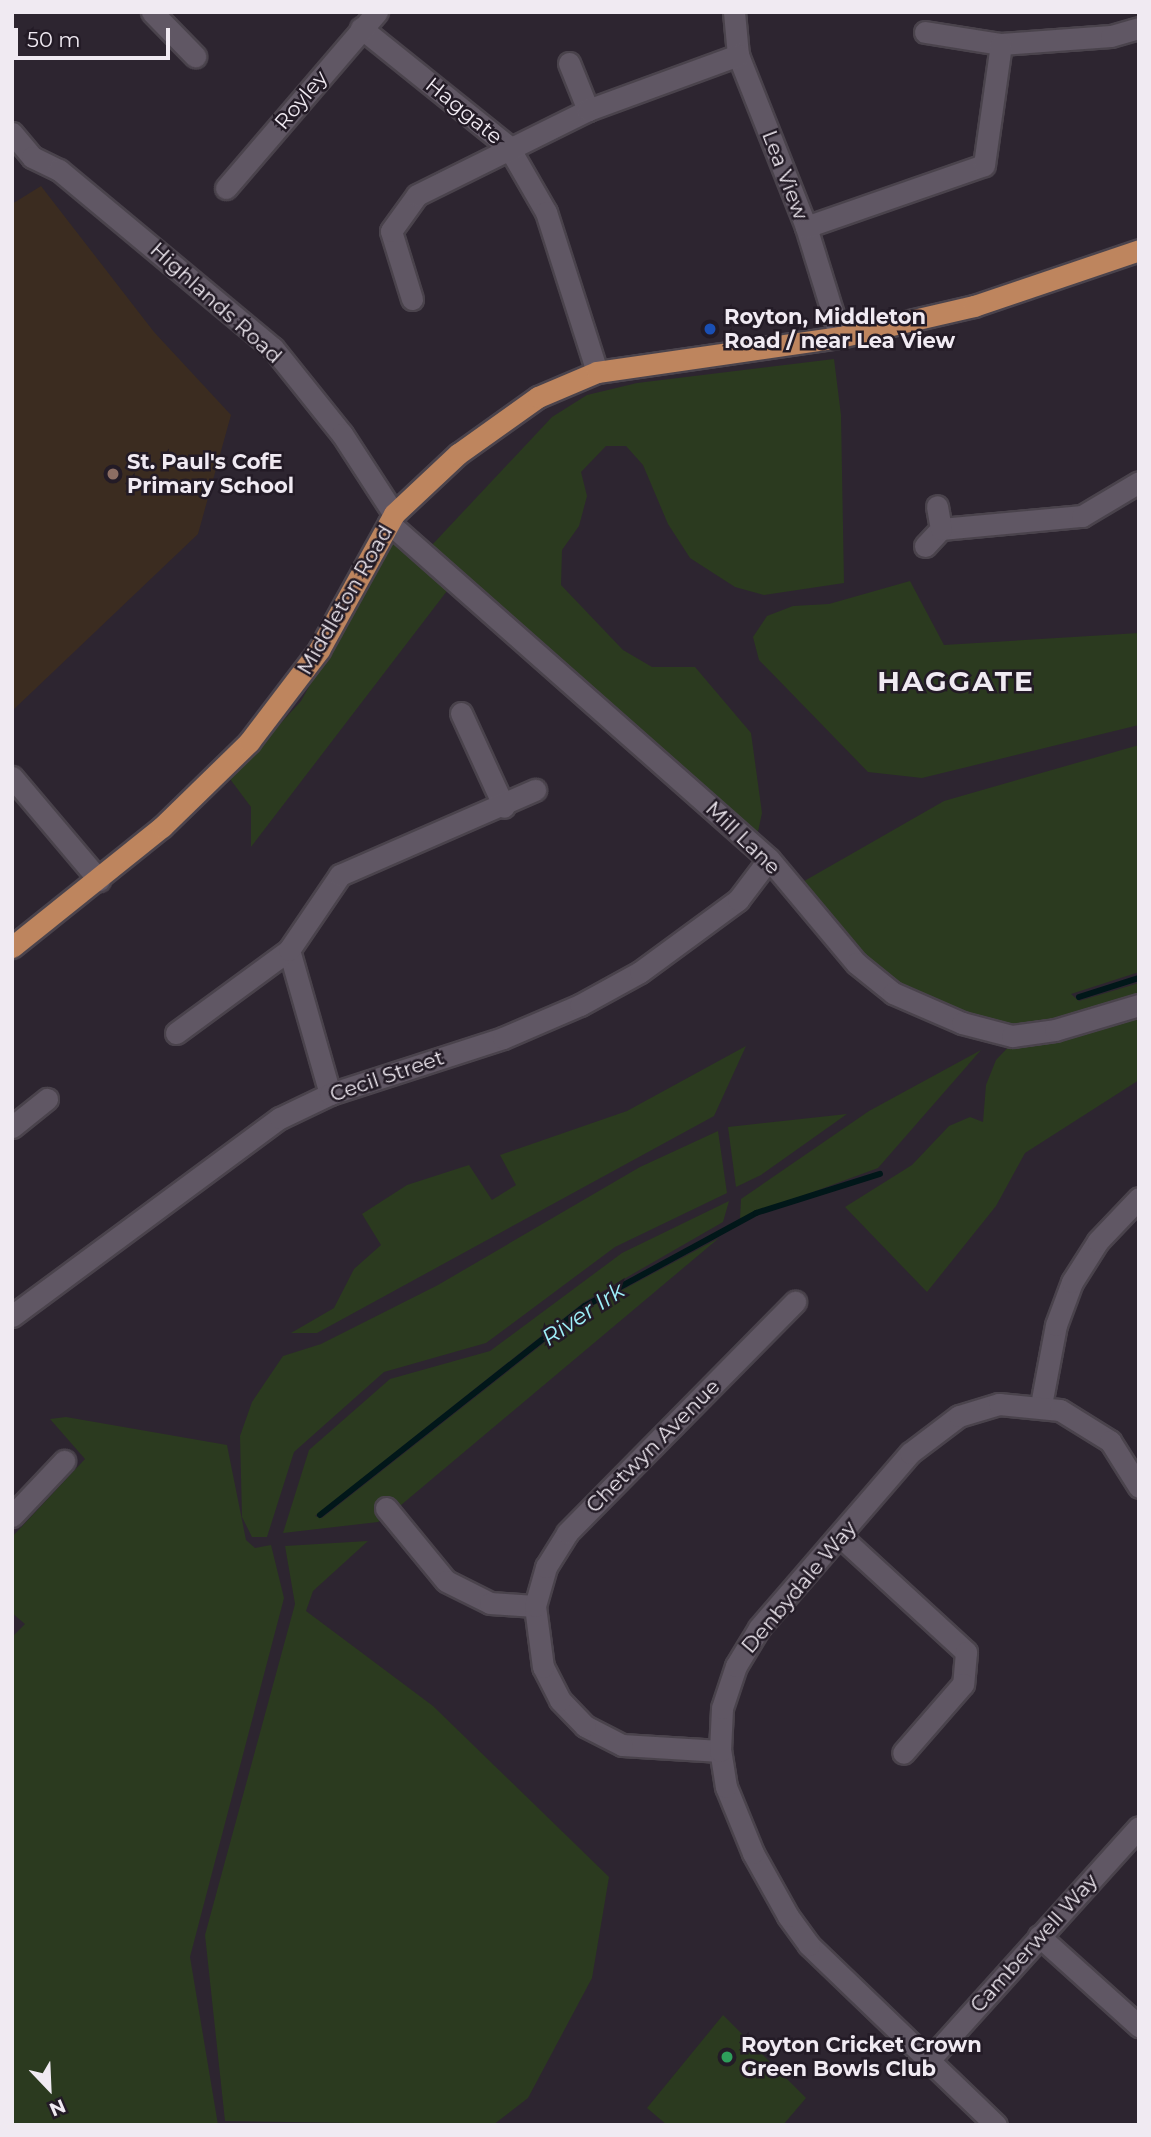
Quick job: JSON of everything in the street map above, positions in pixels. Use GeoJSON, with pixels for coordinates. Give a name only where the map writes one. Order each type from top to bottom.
{"type":"FeatureCollection","features":[{"type":"Feature","properties":{"kind":"main road","name":"Middleton Road"},"geometry":{"type":"LineString","coordinates":[[12,947],[99,880],[194,796],[287,698],[392,519],[458,454],[538,397],[597,372],[840,337],[974,306],[1139,250]]}},
{"type":"Feature","properties":{"kind":"street"},"geometry":{"type":"LineString","coordinates":[[152,12],[195,56]]}},
{"type":"Feature","properties":{"kind":"street","name":"Royley"},"geometry":{"type":"LineString","coordinates":[[226,188],[377,12]]}},
{"type":"Feature","properties":{"kind":"street","name":"Lea View"},"geometry":{"type":"LineString","coordinates":[[734,12],[738,55],[806,227],[840,337]]}},
{"type":"Feature","properties":{"kind":"street","name":"Haggate"},"geometry":{"type":"LineString","coordinates":[[361,28],[508,146],[545,212],[597,372]]}},
{"type":"Feature","properties":{"kind":"street"},"geometry":{"type":"LineString","coordinates":[[925,32],[1001,44],[1111,36],[1139,28]]}},
{"type":"Feature","properties":{"kind":"street"},"geometry":{"type":"LineString","coordinates":[[806,227],[984,164],[1001,44]]}},
{"type":"Feature","properties":{"kind":"street"},"geometry":{"type":"LineString","coordinates":[[412,299],[391,231],[417,195],[508,146],[588,110],[738,55]]}},
{"type":"Feature","properties":{"kind":"street"},"geometry":{"type":"LineString","coordinates":[[569,63],[588,110]]}},
{"type":"Feature","properties":{"kind":"street","name":"Highlands Road"},"geometry":{"type":"LineString","coordinates":[[12,133],[33,158],[59,170],[273,348],[342,434],[392,519]]}},
{"type":"Feature","properties":{"kind":"street"},"geometry":{"type":"LineString","coordinates":[[925,546],[941,529],[1082,516],[1139,482]]}},
{"type":"Feature","properties":{"kind":"street"},"geometry":{"type":"LineString","coordinates":[[937,506],[941,529]]}},
{"type":"Feature","properties":{"kind":"street","name":"Mill Lane"},"geometry":{"type":"LineString","coordinates":[[392,519],[769,859],[865,970],[892,993],[962,1023],[1012,1036],[1055,1030],[1139,1006]]}},
{"type":"Feature","properties":{"kind":"street"},"geometry":{"type":"LineString","coordinates":[[461,713],[504,807]]}},
{"type":"Feature","properties":{"kind":"street"},"geometry":{"type":"LineString","coordinates":[[12,777],[99,880]]}},
{"type":"Feature","properties":{"kind":"street"},"geometry":{"type":"LineString","coordinates":[[176,1033],[289,950],[340,875],[504,807],[535,790]]}},
{"type":"Feature","properties":{"kind":"street","name":"Cecil Street"},"geometry":{"type":"LineString","coordinates":[[12,1316],[238,1144],[330,1094],[503,1038],[580,1005],[640,972],[738,900],[769,859]]}},
{"type":"Feature","properties":{"kind":"street"},"geometry":{"type":"LineString","coordinates":[[289,950],[330,1094]]}},
{"type":"Feature","properties":{"kind":"street"},"geometry":{"type":"LineString","coordinates":[[12,1127],[47,1100]]}},
{"type":"Feature","properties":{"kind":"street"},"geometry":{"type":"LineString","coordinates":[[1041,1405],[1056,1325],[1072,1282],[1098,1241],[1139,1198]]}},
{"type":"Feature","properties":{"kind":"street","name":"Chetwyn Avenue"},"geometry":{"type":"LineString","coordinates":[[720,1751],[622,1745],[585,1726],[560,1700],[543,1667],[536,1606],[546,1567],[567,1533],[795,1302]]}},
{"type":"Feature","properties":{"kind":"street","name":"Denbydale Way"},"geometry":{"type":"LineString","coordinates":[[996,2125],[818,1954],[788,1916],[732,1804],[720,1751],[725,1697],[746,1646],[910,1453],[941,1426],[999,1404],[1041,1405],[1095,1428],[1124,1455],[1139,1487]]}},
{"type":"Feature","properties":{"kind":"street"},"geometry":{"type":"LineString","coordinates":[[12,1516],[64,1461]]}},
{"type":"Feature","properties":{"kind":"street"},"geometry":{"type":"LineString","coordinates":[[386,1508],[446,1581],[490,1602],[536,1606]]}},
{"type":"Feature","properties":{"kind":"street"},"geometry":{"type":"LineString","coordinates":[[841,1537],[957,1639],[968,1659],[963,1684],[902,1753]]}},
{"type":"Feature","properties":{"kind":"street","name":"Camberwell Way"},"geometry":{"type":"LineString","coordinates":[[930,2059],[1139,1827]]}},
{"type":"Feature","properties":{"kind":"street"},"geometry":{"type":"LineString","coordinates":[[1039,1936],[1139,2026]]}},
{"type":"Feature","properties":{"kind":"shaded area","name":"St. Paul's CofE Primary School"},"geometry":{"type":"Polygon","coordinates":[[[41,186],[154,332],[231,415],[198,534],[12,711],[12,204],[41,186]]]}},
{"type":"Feature","properties":{"kind":"green space"},"geometry":{"type":"Polygon","coordinates":[[[834,359],[841,415],[844,583],[764,595],[735,587],[690,558],[668,524],[643,465],[626,446],[606,446],[581,472],[587,496],[579,526],[562,550],[561,585],[623,650],[652,667],[695,667],[751,733],[762,813],[756,841],[431,546],[552,417],[587,395],[637,383],[834,359]]]}},
{"type":"Feature","properties":{"kind":"green space"},"geometry":{"type":"Polygon","coordinates":[[[395,533],[450,587],[251,847],[251,807],[230,779],[301,701],[395,533]]]}},
{"type":"Feature","properties":{"kind":"green space"},"geometry":{"type":"Polygon","coordinates":[[[910,581],[944,645],[1139,633],[1139,725],[922,778],[868,772],[759,660],[753,637],[767,616],[793,606],[829,604],[910,581]]]}},
{"type":"Feature","properties":{"kind":"green space"},"geometry":{"type":"Polygon","coordinates":[[[1139,745],[1139,972],[1071,994],[1079,1001],[1139,983],[1139,999],[1104,1012],[1010,1029],[900,991],[799,884],[944,801],[1139,745]]]}},
{"type":"Feature","properties":{"kind":"green space"},"geometry":{"type":"Polygon","coordinates":[[[1139,1011],[1139,1080],[1025,1153],[996,1206],[927,1292],[845,1207],[912,1165],[949,1126],[970,1117],[983,1122],[986,1085],[996,1060],[1013,1042],[1139,1011]]]}},
{"type":"Feature","properties":{"kind":"green space"},"geometry":{"type":"Polygon","coordinates":[[[746,1046],[714,1116],[317,1333],[291,1333],[334,1308],[354,1269],[381,1245],[362,1214],[407,1185],[469,1165],[492,1200],[516,1185],[500,1155],[627,1111],[746,1046]]]}},
{"type":"Feature","properties":{"kind":"green space"},"geometry":{"type":"Polygon","coordinates":[[[981,1050],[878,1168],[740,1219],[741,1199],[869,1111],[981,1050]]]}},
{"type":"Feature","properties":{"kind":"green space"},"geometry":{"type":"Polygon","coordinates":[[[847,1114],[761,1175],[736,1187],[728,1127],[847,1114]]]}},
{"type":"Feature","properties":{"kind":"green space"},"geometry":{"type":"Polygon","coordinates":[[[718,1131],[727,1193],[615,1247],[486,1343],[384,1372],[294,1452],[267,1537],[252,1537],[242,1517],[240,1436],[252,1402],[283,1356],[321,1344],[438,1285],[640,1167],[718,1131]]]}},
{"type":"Feature","properties":{"kind":"green space"},"geometry":{"type":"Polygon","coordinates":[[[729,1201],[723,1222],[584,1302],[315,1516],[322,1518],[587,1309],[719,1238],[388,1516],[378,1522],[283,1533],[309,1450],[390,1379],[490,1351],[622,1253],[729,1201]]]}},
{"type":"Feature","properties":{"kind":"green space"},"geometry":{"type":"Polygon","coordinates":[[[66,1417],[227,1445],[246,1540],[255,1548],[271,1545],[284,1598],[190,1957],[218,2125],[12,2125],[12,1637],[25,1624],[12,1613],[12,1537],[85,1459],[50,1419],[66,1417]]]}},
{"type":"Feature","properties":{"kind":"green space"},"geometry":{"type":"Polygon","coordinates":[[[368,1541],[313,1591],[306,1611],[433,1706],[609,1877],[592,1978],[528,2098],[493,2125],[225,2121],[205,1935],[295,1604],[285,1546],[368,1541]]]}},
{"type":"Feature","properties":{"kind":"green space","name":"Royton Cricket Crown Green Bowls Club"},"geometry":{"type":"Polygon","coordinates":[[[723,2015],[806,2098],[783,2125],[667,2125],[647,2108],[723,2015]]]}},
{"type":"Feature","properties":{"kind":"waterway","name":"River Irk"},"geometry":{"type":"LineString","coordinates":[[1079,997],[1139,978]]}},
{"type":"Feature","properties":{"kind":"waterway","name":"River Irk"},"geometry":{"type":"LineString","coordinates":[[320,1515],[585,1306],[756,1213],[880,1174]]}},
{"type":"Feature","properties":{"kind":"place","name":"Royton, Middleton Road / near Lea View"},"geometry":{"type":"Point","coordinates":[710,329]}},
{"type":"Feature","properties":{"kind":"place","name":"St. Paul's CofE Primary School"},"geometry":{"type":"Point","coordinates":[113,474]}},
{"type":"Feature","properties":{"kind":"place","name":"Royton Cricket Crown Green Bowls Club"},"geometry":{"type":"Point","coordinates":[727,2057]}},
{"type":"Feature","properties":{"kind":"district","name":"HAGGATE"},"geometry":{"type":"Point","coordinates":[956,681]}}]}
